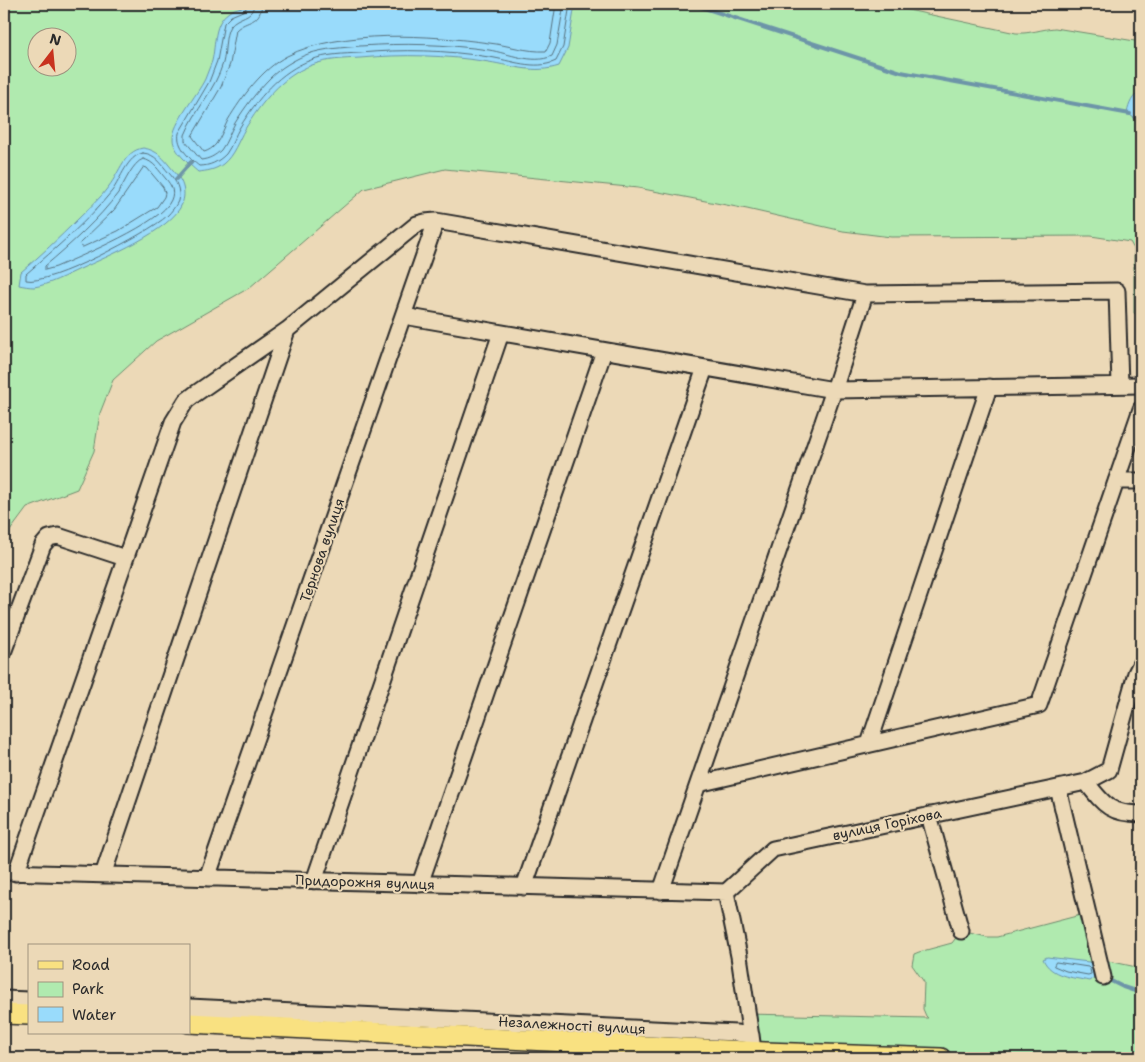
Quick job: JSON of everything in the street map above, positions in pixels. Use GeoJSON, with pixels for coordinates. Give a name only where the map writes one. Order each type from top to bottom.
{"type":"FeatureCollection","features":[{"type":"Feature","properties":{"kind":"main road"},"geometry":{"type":"LineString","coordinates":[[4,1014],[28,1015]]}},
{"type":"Feature","properties":{"kind":"main road"},"geometry":{"type":"LineString","coordinates":[[190,1023],[759,1049]]}},
{"type":"Feature","properties":{"kind":"street"},"geometry":{"type":"LineString","coordinates":[[10,872],[173,422],[179,410],[195,394],[287,330],[417,224],[436,222],[865,294],[1117,291],[1120,385]]}},
{"type":"Feature","properties":{"kind":"street","name":"Тернова вулиця"},"geometry":{"type":"LineString","coordinates":[[207,878],[436,222]]}},
{"type":"Feature","properties":{"kind":"street"},"geometry":{"type":"LineString","coordinates":[[662,891],[834,390],[865,294]]}},
{"type":"Feature","properties":{"kind":"street"},"geometry":{"type":"LineString","coordinates":[[404,316],[834,390],[1141,385]]}},
{"type":"Feature","properties":{"kind":"street"},"geometry":{"type":"LineString","coordinates":[[103,875],[287,330]]}},
{"type":"Feature","properties":{"kind":"street"},"geometry":{"type":"LineString","coordinates":[[314,881],[501,333]]}},
{"type":"Feature","properties":{"kind":"street"},"geometry":{"type":"LineString","coordinates":[[420,884],[604,351]]}},
{"type":"Feature","properties":{"kind":"street"},"geometry":{"type":"LineString","coordinates":[[524,887],[705,368]]}},
{"type":"Feature","properties":{"kind":"street"},"geometry":{"type":"LineString","coordinates":[[870,744],[989,388]]}},
{"type":"Feature","properties":{"kind":"street"},"geometry":{"type":"LineString","coordinates":[[698,784],[1039,705],[1141,409]]}},
{"type":"Feature","properties":{"kind":"street"},"geometry":{"type":"LineString","coordinates":[[1116,481],[1141,481]]}},
{"type":"Feature","properties":{"kind":"street"},"geometry":{"type":"LineString","coordinates":[[4,650],[44,545],[50,538],[58,536],[125,558]]}},
{"type":"Feature","properties":{"kind":"street","name":"вулиця Горіхова"},"geometry":{"type":"LineString","coordinates":[[726,892],[774,849],[1086,782],[1109,770],[1136,673],[1141,663]]}},
{"type":"Feature","properties":{"kind":"street"},"geometry":{"type":"LineString","coordinates":[[1086,782],[1108,807],[1118,811],[1141,814]]}},
{"type":"Feature","properties":{"kind":"street"},"geometry":{"type":"LineString","coordinates":[[1058,788],[1104,977]]}},
{"type":"Feature","properties":{"kind":"street"},"geometry":{"type":"LineString","coordinates":[[929,815],[961,930]]}},
{"type":"Feature","properties":{"kind":"street","name":"Придорожня вулиця"},"geometry":{"type":"LineString","coordinates":[[10,872],[726,892]]}},
{"type":"Feature","properties":{"kind":"street"},"geometry":{"type":"LineString","coordinates":[[726,892],[759,1049]]}},
{"type":"Feature","properties":{"kind":"street"},"geometry":{"type":"LineString","coordinates":[[4,998],[28,1000]]}},
{"type":"Feature","properties":{"kind":"street","name":"Незалежності вулиця"},"geometry":{"type":"LineString","coordinates":[[190,1007],[736,1033],[759,1049],[941,1058]]}},
{"type":"Feature","properties":{"kind":"green space"},"geometry":{"type":"Polygon","coordinates":[[[4,4],[880,4],[1016,33],[1055,28],[1141,42],[1141,318],[1134,313],[1134,249],[1130,242],[1091,236],[891,237],[843,231],[747,209],[638,188],[445,169],[364,189],[249,288],[156,341],[113,380],[100,413],[94,451],[77,489],[27,508],[4,539],[4,4]]]}},
{"type":"Feature","properties":{"kind":"green space"},"geometry":{"type":"Polygon","coordinates":[[[1088,913],[1099,959],[1141,968],[1141,1058],[766,1058],[753,1051],[747,1014],[928,1018],[923,1009],[924,982],[912,965],[914,954],[952,943],[961,931],[987,937],[997,937],[1088,913]]]}},
{"type":"Feature","properties":{"kind":"water"},"geometry":{"type":"Polygon","coordinates":[[[300,4],[575,4],[568,48],[559,66],[533,69],[457,58],[424,56],[342,59],[312,65],[291,76],[273,91],[251,119],[233,152],[223,164],[208,171],[198,172],[182,157],[173,139],[181,117],[205,79],[212,61],[216,34],[220,22],[229,12],[243,7],[300,4]]]}},
{"type":"Feature","properties":{"kind":"water"},"geometry":{"type":"Polygon","coordinates":[[[1141,91],[1141,123],[1127,113],[1131,100],[1141,91]]]}},
{"type":"Feature","properties":{"kind":"water"},"geometry":{"type":"Polygon","coordinates":[[[143,148],[153,151],[167,162],[181,182],[184,195],[182,204],[176,214],[165,224],[137,242],[63,277],[34,287],[19,285],[21,272],[98,200],[131,153],[143,148]]]}},
{"type":"Feature","properties":{"kind":"water"},"geometry":{"type":"Polygon","coordinates":[[[1047,957],[1089,962],[1092,964],[1095,977],[1089,981],[1057,973],[1043,959],[1047,957]]]}},
{"type":"Feature","properties":{"kind":"waterway"},"geometry":{"type":"LineString","coordinates":[[692,4],[901,72],[1130,114]]}},
{"type":"Feature","properties":{"kind":"waterway"},"geometry":{"type":"LineString","coordinates":[[176,179],[191,162]]}},
{"type":"Feature","properties":{"kind":"waterway"},"geometry":{"type":"LineString","coordinates":[[1107,979],[1141,993]]}}]}
